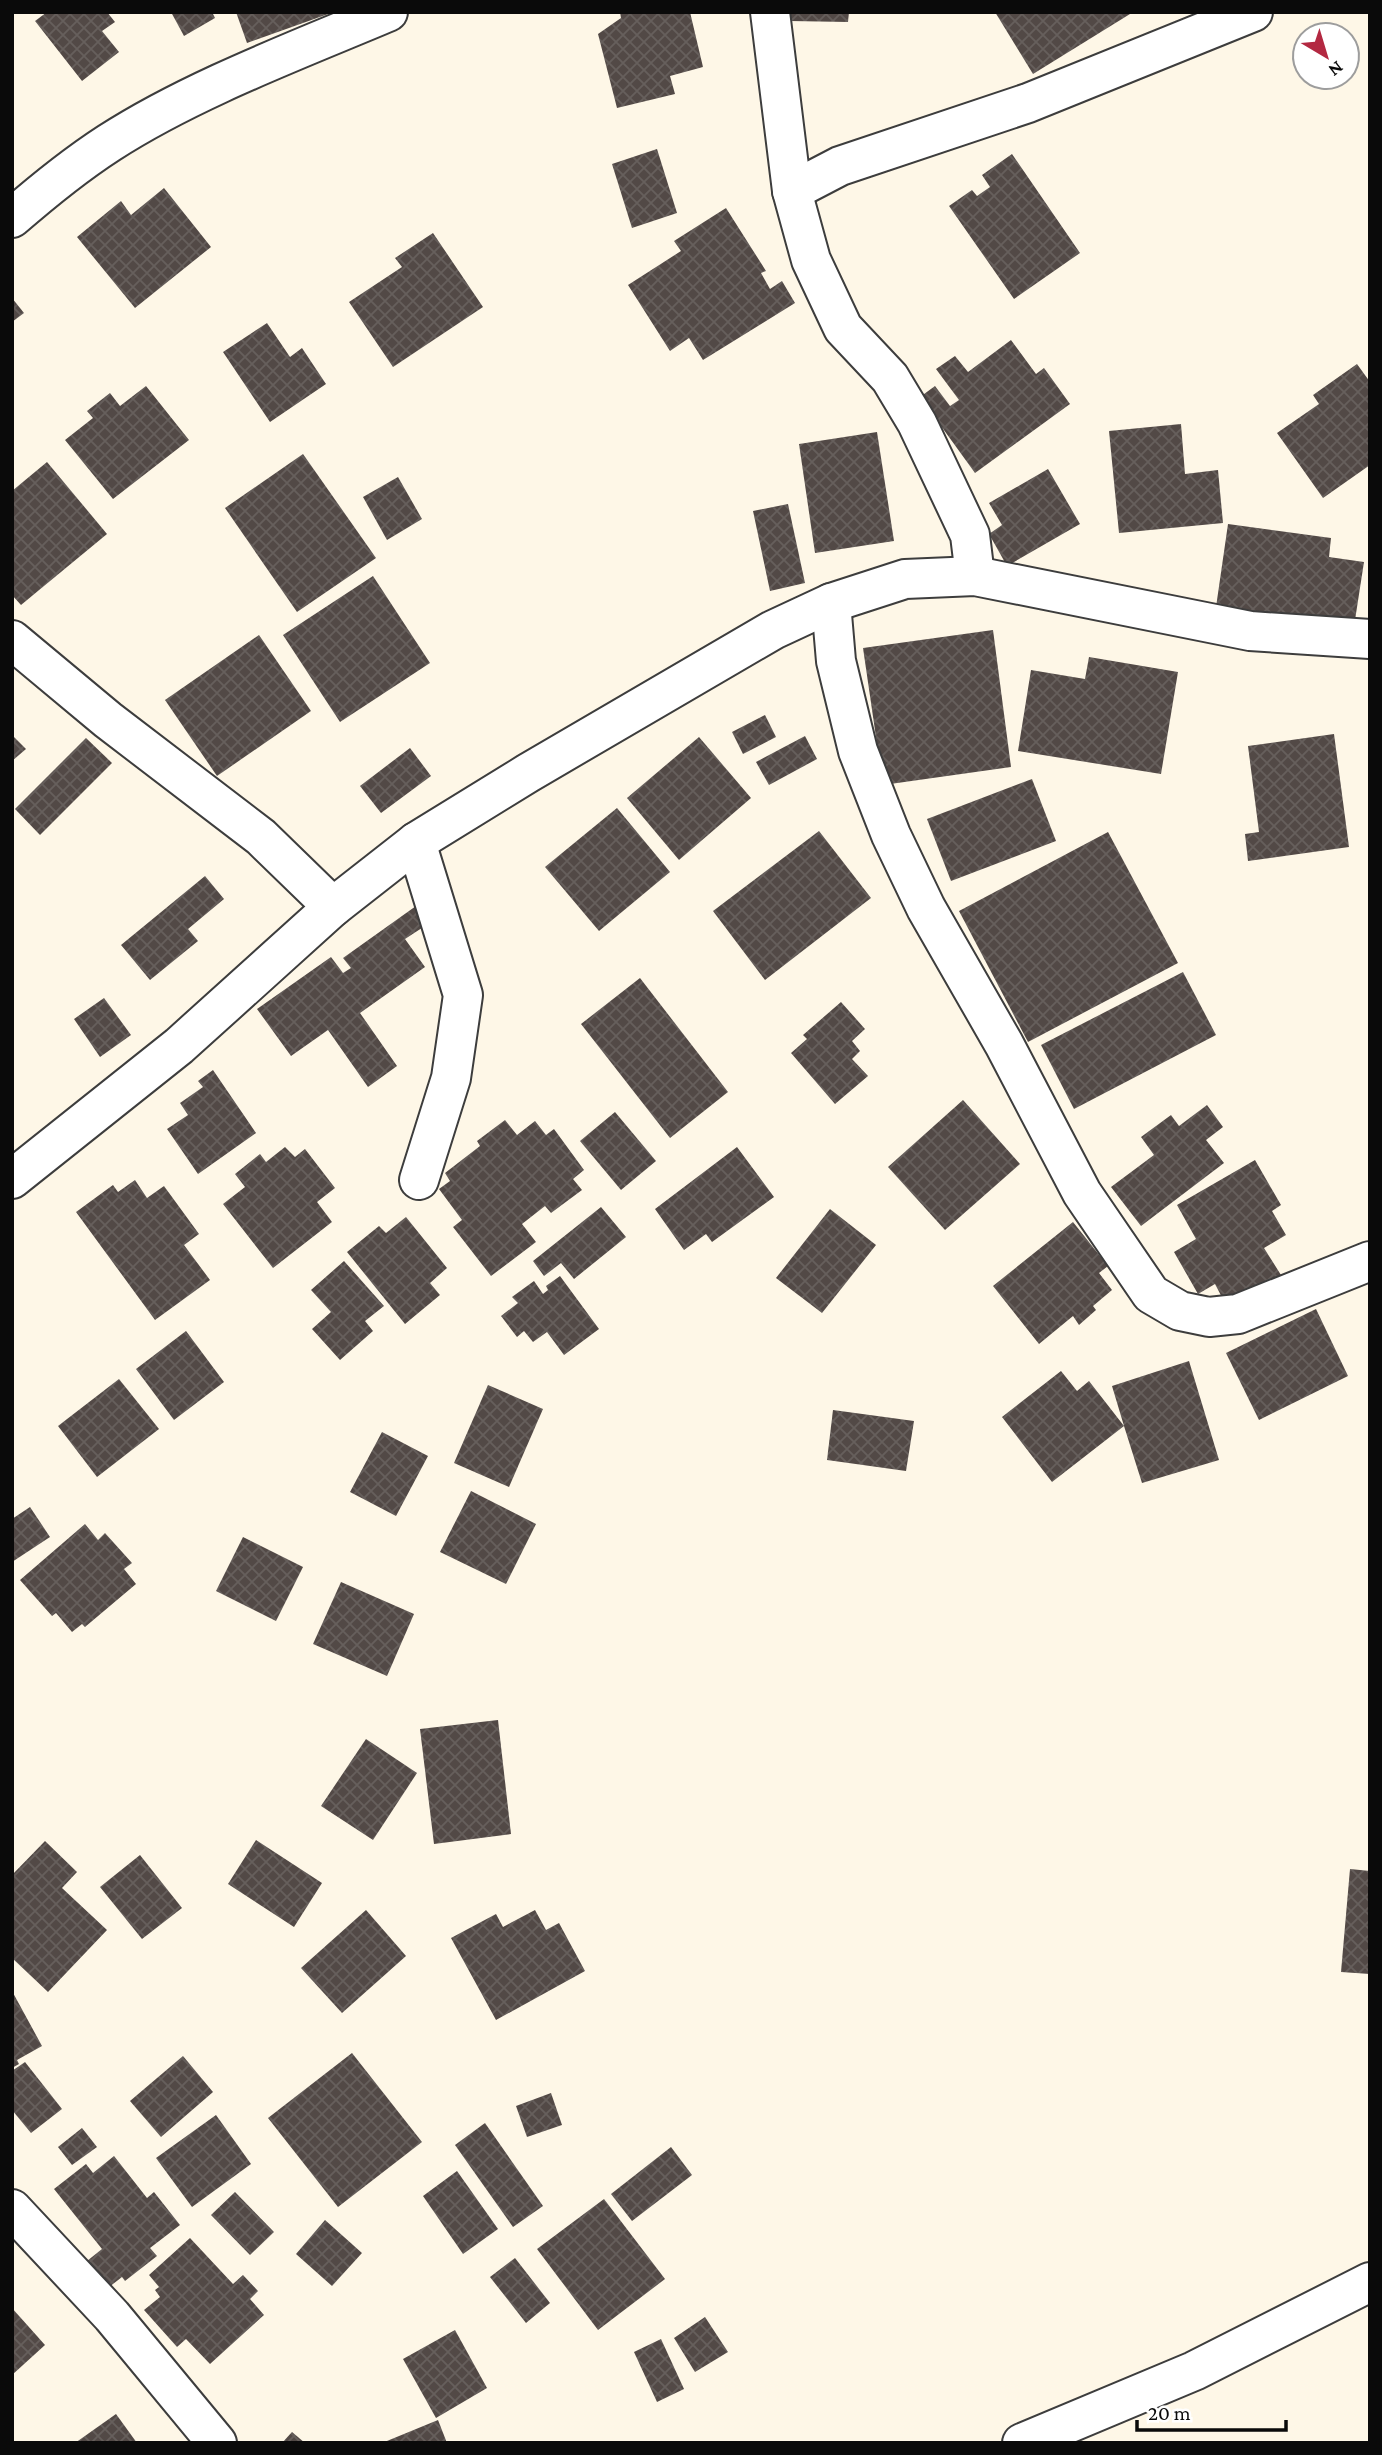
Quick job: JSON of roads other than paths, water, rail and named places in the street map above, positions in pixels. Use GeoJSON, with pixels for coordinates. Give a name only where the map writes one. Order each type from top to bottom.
{"type":"FeatureCollection","features":[{"type":"Feature","properties":{"kind":"street"},"geometry":{"type":"LineString","coordinates":[[12,218],[109,142],[285,55],[388,12]]}},
{"type":"Feature","properties":{"kind":"street"},"geometry":{"type":"LineString","coordinates":[[770,12],[792,191],[811,260],[843,328],[890,378],[951,491],[970,535],[975,576]]}},
{"type":"Feature","properties":{"kind":"street"},"geometry":{"type":"LineString","coordinates":[[792,191],[840,166],[1028,103],[1253,12]]}},
{"type":"Feature","properties":{"kind":"street"},"geometry":{"type":"LineString","coordinates":[[12,1179],[179,1046],[333,907],[416,842],[528,773],[773,630],[831,603],[905,579],[975,576],[1250,631],[1368,649]]}},
{"type":"Feature","properties":{"kind":"street"},"geometry":{"type":"LineString","coordinates":[[831,603],[836,661],[858,751],[891,835],[926,908],[1004,1044],[1082,1193],[1152,1294],[1180,1311],[1209,1317],[1238,1314],[1370,1261]]}},
{"type":"Feature","properties":{"kind":"street"},"geometry":{"type":"LineString","coordinates":[[12,640],[108,720],[261,837],[333,907]]}},
{"type":"Feature","properties":{"kind":"street"},"geometry":{"type":"LineString","coordinates":[[416,842],[463,995],[451,1078],[419,1180]]}},
{"type":"Feature","properties":{"kind":"street"},"geometry":{"type":"LineString","coordinates":[[14,2215],[112,2316],[217,2443]]}},
{"type":"Feature","properties":{"kind":"street"},"geometry":{"type":"LineString","coordinates":[[1022,2443],[1194,2371],[1370,2282]]}}]}
